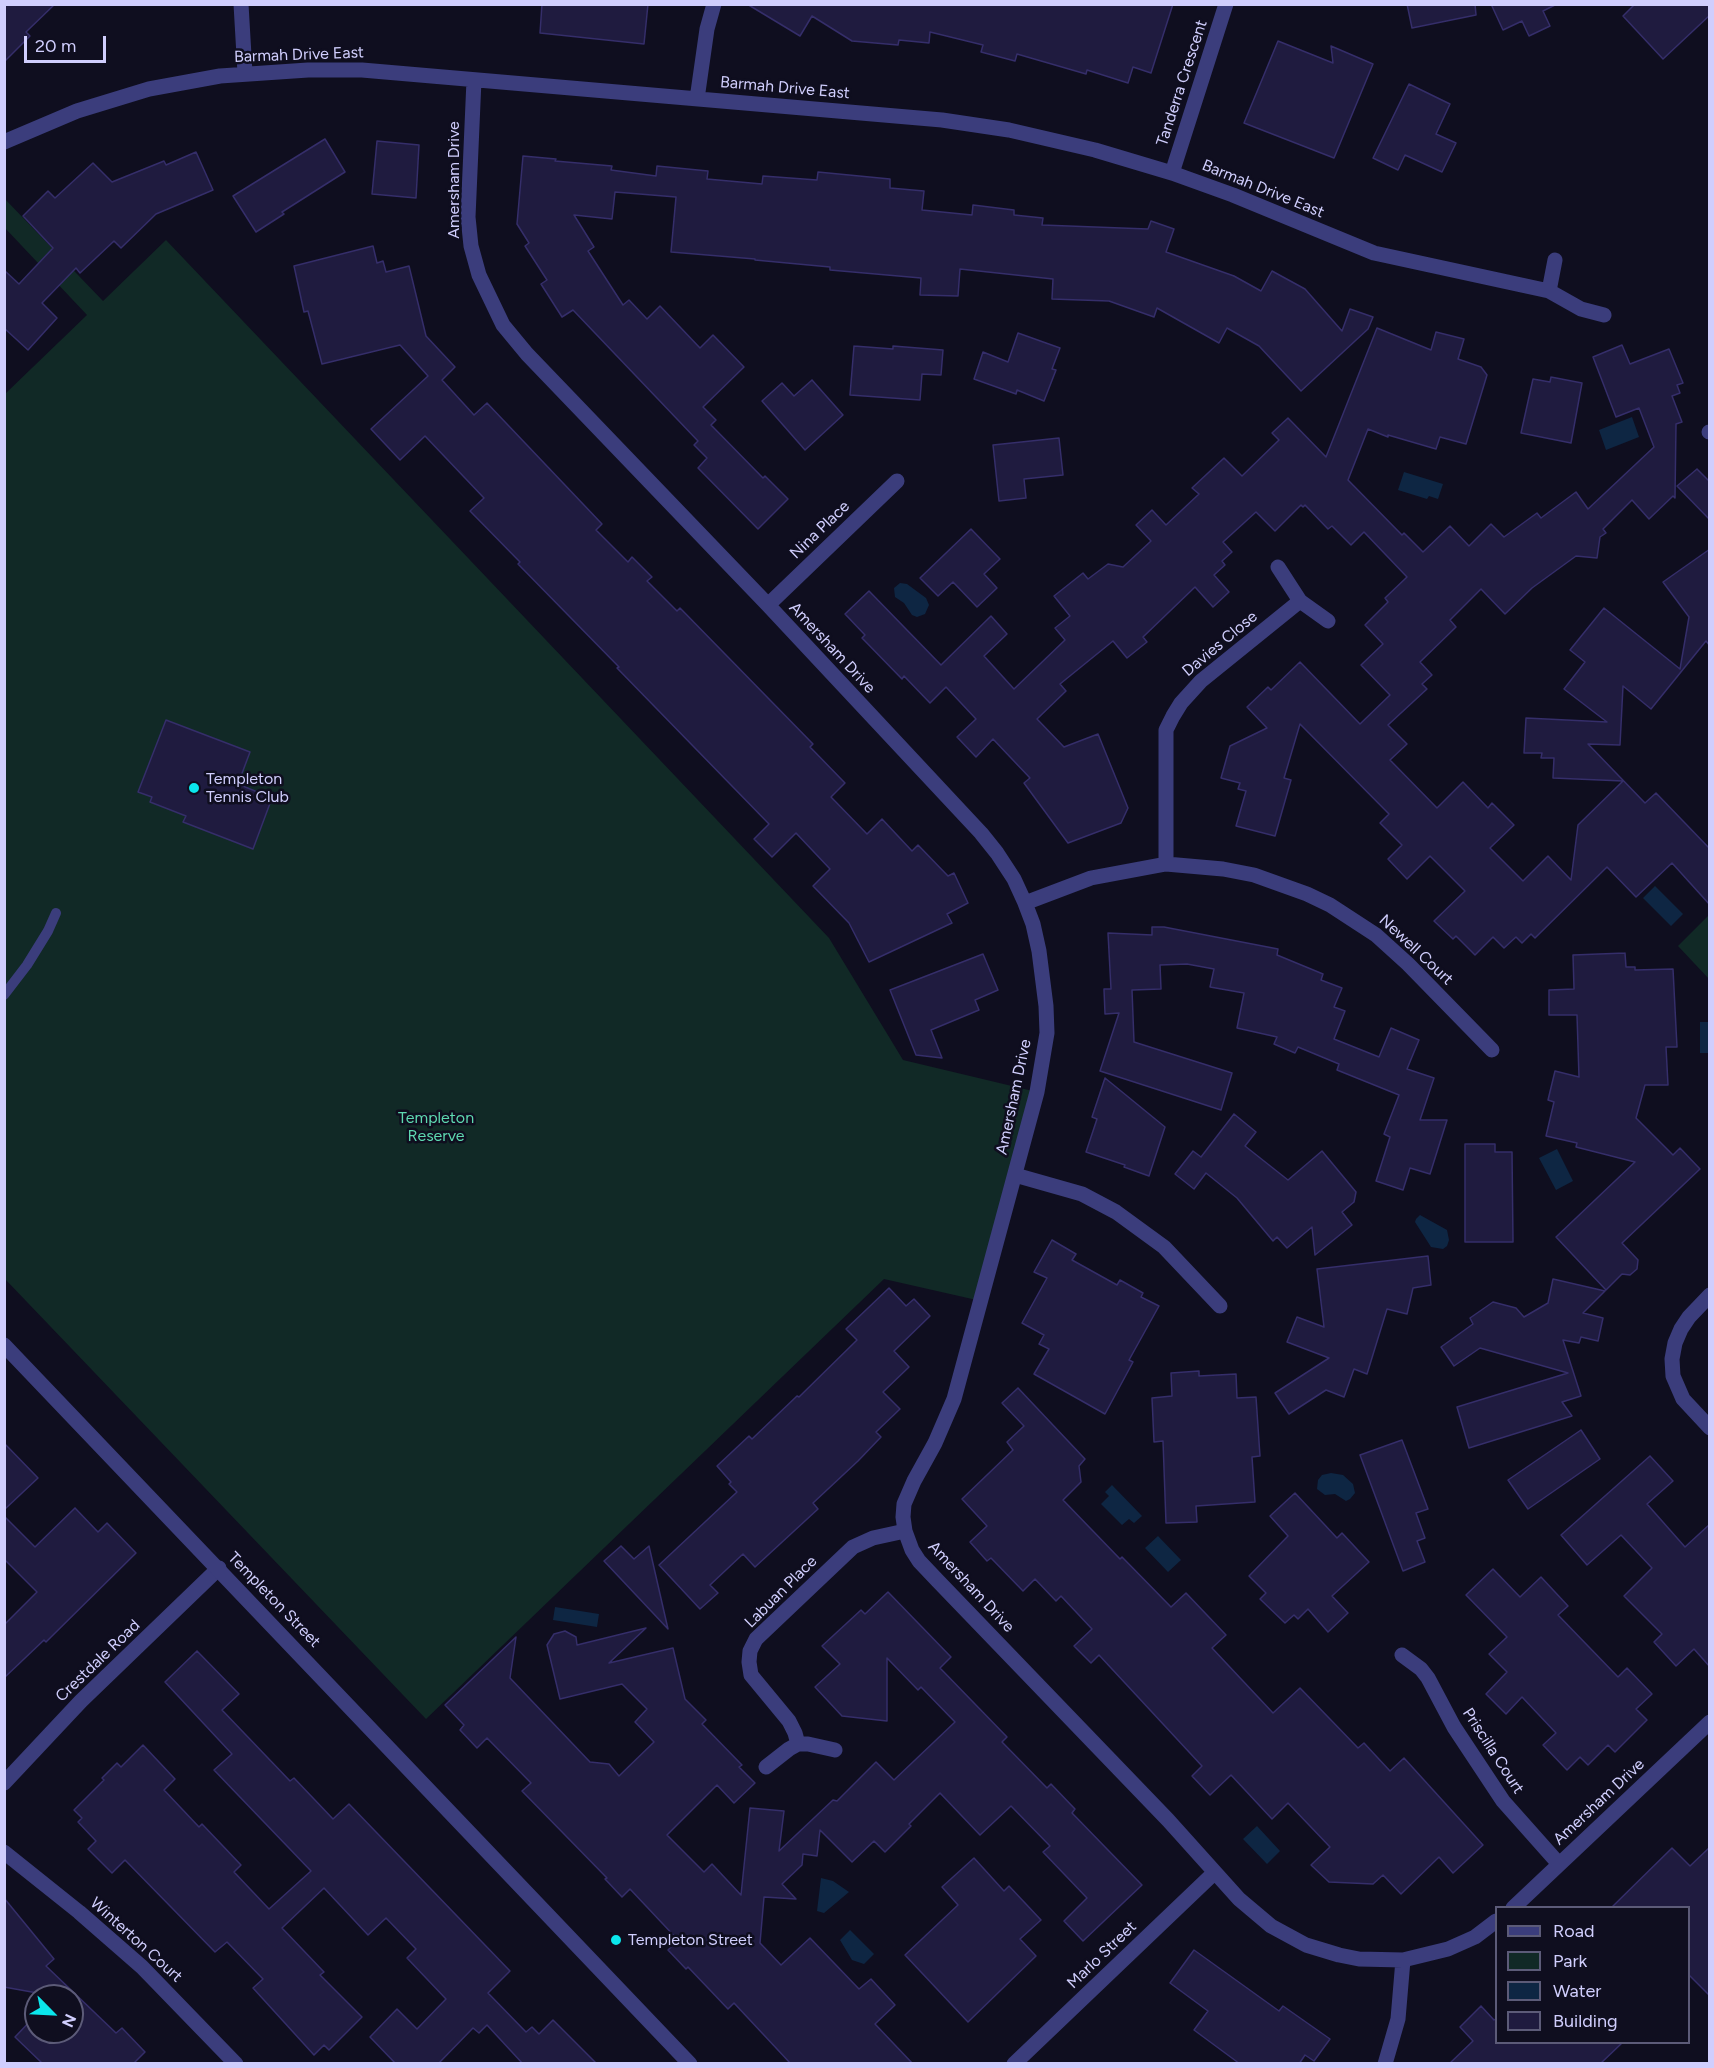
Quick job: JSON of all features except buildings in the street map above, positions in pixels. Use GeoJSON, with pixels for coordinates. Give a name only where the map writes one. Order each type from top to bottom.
{"type":"FeatureCollection","features":[{"type":"Feature","properties":{"kind":"street"},"geometry":{"type":"LineString","coordinates":[[241,4],[245,73]]}},
{"type":"Feature","properties":{"kind":"street"},"geometry":{"type":"LineString","coordinates":[[697,99],[707,29],[714,4]]}},
{"type":"Feature","properties":{"kind":"street","name":"Tanderra Crescent"},"geometry":{"type":"LineString","coordinates":[[1172,172],[1226,4]]}},
{"type":"Feature","properties":{"kind":"street","name":"Barmah Drive East"},"geometry":{"type":"LineString","coordinates":[[4,142],[68,115],[114,99],[189,81],[245,73],[308,70],[362,70],[976,124],[1053,140],[1172,172],[1374,253],[1549,291],[1581,309],[1604,315]]}},
{"type":"Feature","properties":{"kind":"street","name":"Amersham Drive"},"geometry":{"type":"LineString","coordinates":[[474,80],[468,217],[471,246],[479,275],[503,325],[527,354],[768,605],[981,833],[1014,879],[1025,903],[1039,951],[1047,1006],[1047,1033],[1037,1092],[954,1399],[935,1443],[908,1494],[903,1517],[912,1550],[919,1561],[1256,1914],[1297,1940],[1322,1950],[1359,1959],[1403,1960],[1448,1949],[1475,1937],[1495,1922]]}},
{"type":"Feature","properties":{"kind":"street"},"geometry":{"type":"LineString","coordinates":[[1549,291],[1555,260]]}},
{"type":"Feature","properties":{"kind":"street","name":"Nina Place"},"geometry":{"type":"LineString","coordinates":[[768,605],[897,481]]}},
{"type":"Feature","properties":{"kind":"street"},"geometry":{"type":"LineString","coordinates":[[1278,567],[1300,601],[1328,621]]}},
{"type":"Feature","properties":{"kind":"street","name":"Davies Close"},"geometry":{"type":"LineString","coordinates":[[1166,864],[1166,730],[1173,716],[1181,703],[1202,681],[1300,601]]}},
{"type":"Feature","properties":{"kind":"street","name":"Newell Court"},"geometry":{"type":"LineString","coordinates":[[1025,903],[1091,878],[1166,864],[1223,869],[1254,875],[1330,905],[1376,935],[1491,1050]]}},
{"type":"Feature","properties":{"kind":"street"},"geometry":{"type":"LineString","coordinates":[[1015,1175],[1082,1194],[1116,1212],[1164,1247],[1220,1306]]}},
{"type":"Feature","properties":{"kind":"street"},"geometry":{"type":"LineString","coordinates":[[1710,1295],[1681,1329],[1672,1359],[1673,1376],[1683,1399],[1710,1428]]}},
{"type":"Feature","properties":{"kind":"street","name":"Templeton Street"},"geometry":{"type":"LineString","coordinates":[[4,1345],[690,2064]]}},
{"type":"Feature","properties":{"kind":"street","name":"Labuan Place"},"geometry":{"type":"LineString","coordinates":[[798,1744],[789,1721],[751,1675],[750,1651],[756,1639],[854,1547],[873,1538],[905,1531]]}},
{"type":"Feature","properties":{"kind":"street","name":"Crestdale Road"},"geometry":{"type":"LineString","coordinates":[[4,1783],[58,1725],[219,1568]]}},
{"type":"Feature","properties":{"kind":"street","name":"Priscilla Court"},"geometry":{"type":"LineString","coordinates":[[1402,1654],[1428,1678],[1454,1727],[1503,1801],[1559,1864]]}},
{"type":"Feature","properties":{"kind":"street","name":"Amersham Drive"},"geometry":{"type":"LineString","coordinates":[[1515,1906],[1710,1722]]}},
{"type":"Feature","properties":{"kind":"street"},"geometry":{"type":"LineString","coordinates":[[766,1767],[798,1744],[835,1750]]}},
{"type":"Feature","properties":{"kind":"street","name":"Winterton Court"},"geometry":{"type":"LineString","coordinates":[[4,1852],[94,1924],[142,1967],[236,2064]]}},
{"type":"Feature","properties":{"kind":"street","name":"Marlo Street"},"geometry":{"type":"LineString","coordinates":[[1014,2064],[1215,1873]]}},
{"type":"Feature","properties":{"kind":"street"},"geometry":{"type":"LineString","coordinates":[[1385,2064],[1398,2019],[1403,1960]]}},
{"type":"Feature","properties":{"kind":"lane"},"geometry":{"type":"LineString","coordinates":[[4,995],[27,965],[56,913]]}},
{"type":"Feature","properties":{"kind":"green space","name":"Templeton Reserve"},"geometry":{"type":"Polygon","coordinates":[[[4,198],[103,301],[166,240],[829,938],[903,1060],[1037,1092],[981,1301],[884,1279],[426,1719],[5,1279],[5,394],[87,315],[5,228],[4,198]]]}},
{"type":"Feature","properties":{"kind":"green space"},"geometry":{"type":"Polygon","coordinates":[[[1709,915],[1709,979],[1678,946],[1709,915]]]}},
{"type":"Feature","properties":{"kind":"water"},"geometry":{"type":"Polygon","coordinates":[[[1632,417],[1639,437],[1606,450],[1599,430],[1632,417]]]}},
{"type":"Feature","properties":{"kind":"water"},"geometry":{"type":"Polygon","coordinates":[[[1404,472],[1443,484],[1438,499],[1429,496],[1427,499],[1398,490],[1404,472]]]}},
{"type":"Feature","properties":{"kind":"water"},"geometry":{"type":"Polygon","coordinates":[[[900,583],[907,584],[926,598],[929,605],[925,614],[917,617],[912,615],[904,603],[895,597],[894,588],[900,583]]]}},
{"type":"Feature","properties":{"kind":"water"},"geometry":{"type":"Polygon","coordinates":[[[1655,886],[1683,914],[1671,926],[1643,898],[1655,886]]]}},
{"type":"Feature","properties":{"kind":"water"},"geometry":{"type":"Polygon","coordinates":[[[1700,1022],[1709,1022],[1709,1053],[1700,1053],[1700,1022]]]}},
{"type":"Feature","properties":{"kind":"water"},"geometry":{"type":"Polygon","coordinates":[[[1557,1149],[1573,1181],[1556,1190],[1539,1158],[1557,1149]]]}},
{"type":"Feature","properties":{"kind":"water"},"geometry":{"type":"Polygon","coordinates":[[[1420,1215],[1447,1230],[1449,1240],[1447,1246],[1443,1249],[1431,1247],[1415,1222],[1420,1215]]]}},
{"type":"Feature","properties":{"kind":"water"},"geometry":{"type":"Polygon","coordinates":[[[1331,1473],[1343,1475],[1353,1484],[1355,1493],[1350,1499],[1346,1501],[1335,1494],[1325,1495],[1317,1489],[1318,1480],[1322,1475],[1331,1473]]]}},
{"type":"Feature","properties":{"kind":"water"},"geometry":{"type":"Polygon","coordinates":[[[1112,1485],[1142,1516],[1134,1523],[1129,1519],[1122,1525],[1101,1504],[1109,1496],[1105,1492],[1112,1485]]]}},
{"type":"Feature","properties":{"kind":"water"},"geometry":{"type":"Polygon","coordinates":[[[1158,1536],[1181,1560],[1168,1572],[1145,1548],[1158,1536]]]}},
{"type":"Feature","properties":{"kind":"water"},"geometry":{"type":"Polygon","coordinates":[[[555,1607],[599,1614],[597,1627],[553,1620],[555,1607]]]}},
{"type":"Feature","properties":{"kind":"water"},"geometry":{"type":"Polygon","coordinates":[[[1257,1826],[1280,1851],[1267,1864],[1243,1839],[1257,1826]]]}},
{"type":"Feature","properties":{"kind":"water"},"geometry":{"type":"Polygon","coordinates":[[[821,1878],[833,1881],[849,1892],[824,1913],[817,1911],[821,1878]]]}},
{"type":"Feature","properties":{"kind":"water"},"geometry":{"type":"Polygon","coordinates":[[[850,1930],[874,1954],[864,1964],[852,1960],[840,1940],[850,1930]]]}},
{"type":"Feature","properties":{"kind":"place","name":"Templeton Tennis Club"},"geometry":{"type":"Point","coordinates":[194,788]}},
{"type":"Feature","properties":{"kind":"place","name":"Templeton Street"},"geometry":{"type":"Point","coordinates":[616,1940]}}]}
